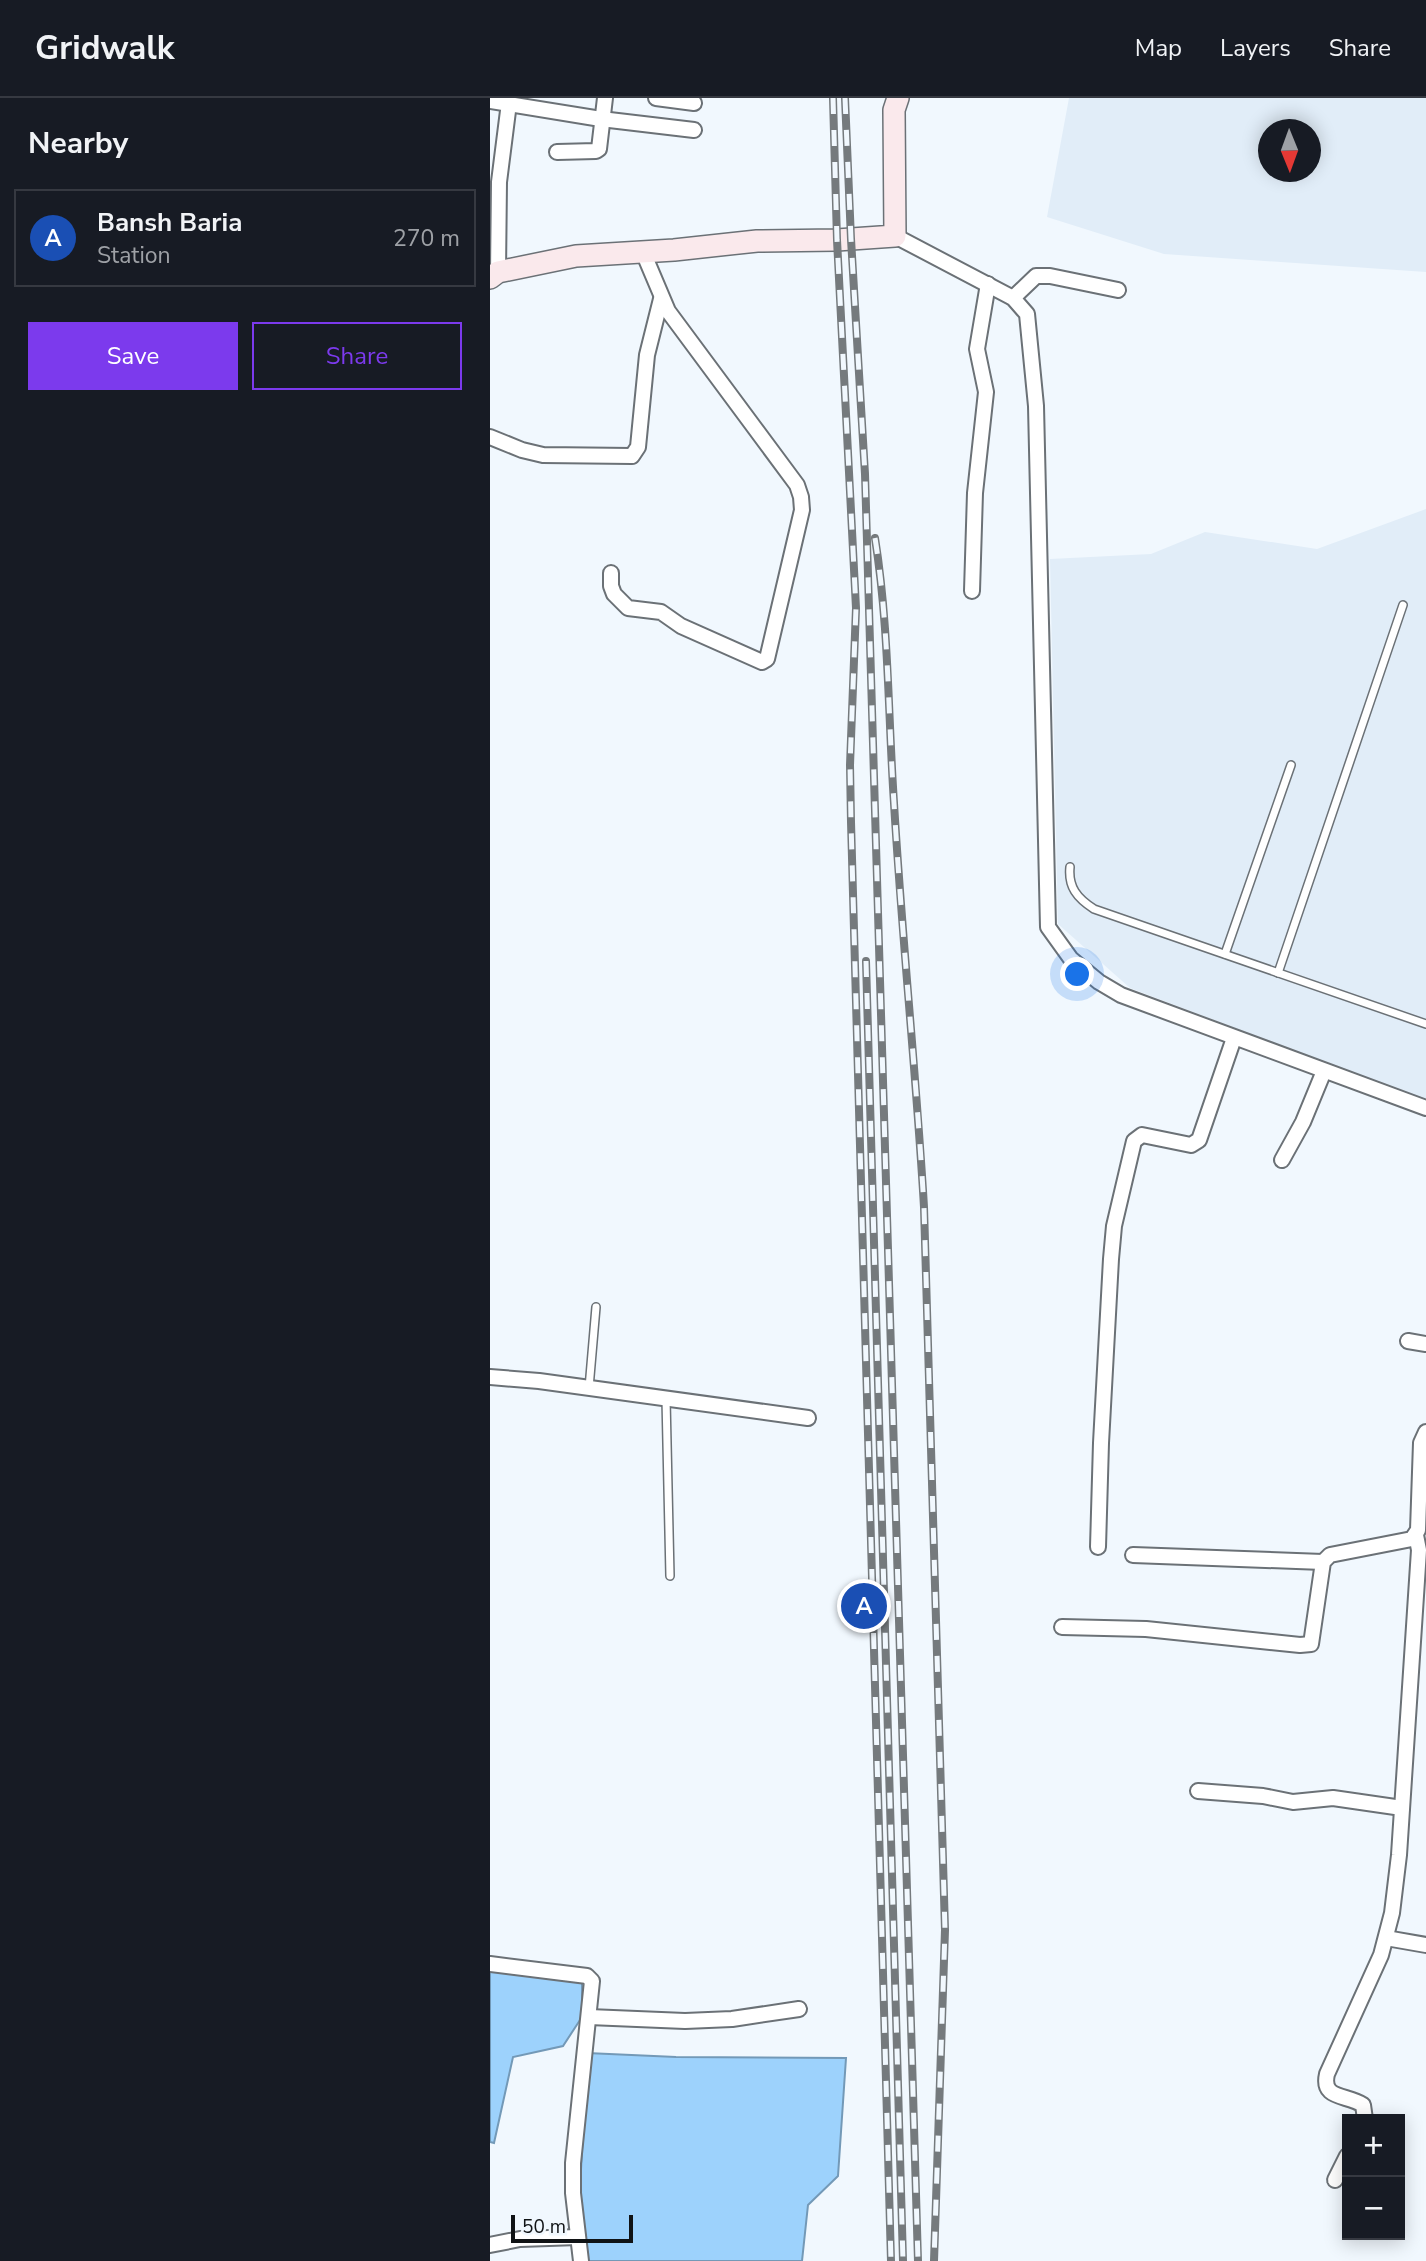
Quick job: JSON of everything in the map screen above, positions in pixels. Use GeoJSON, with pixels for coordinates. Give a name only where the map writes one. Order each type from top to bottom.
{"type":"FeatureCollection","features":[{"type":"Feature","properties":{"kind":"street"},"geometry":{"type":"LineString","coordinates":[[557,152],[599,149],[604,98]]}},
{"type":"Feature","properties":{"kind":"street"},"geometry":{"type":"LineString","coordinates":[[656,98],[694,103]]}},
{"type":"Feature","properties":{"kind":"street"},"geometry":{"type":"LineString","coordinates":[[895,236],[894,110],[898,98]]}},
{"type":"Feature","properties":{"kind":"street"},"geometry":{"type":"LineString","coordinates":[[490,101],[601,119],[694,130]]}},
{"type":"Feature","properties":{"kind":"street"},"geometry":{"type":"LineString","coordinates":[[509,103],[499,182],[494,275],[576,256],[757,242],[895,236],[1013,298],[1027,314],[1036,406],[1048,927],[1071,959],[1098,982],[1121,995],[1426,1108]]}},
{"type":"Feature","properties":{"kind":"street"},"geometry":{"type":"LineString","coordinates":[[611,573],[614,594],[628,608],[661,612],[681,626],[762,662],[767,659],[802,510],[797,485],[668,311],[643,252]]}},
{"type":"Feature","properties":{"kind":"street"},"geometry":{"type":"LineString","coordinates":[[1013,298],[1036,276],[1051,276],[1118,290]]}},
{"type":"Feature","properties":{"kind":"street"},"geometry":{"type":"LineString","coordinates":[[972,591],[975,493],[986,392],[977,349],[988,284]]}},
{"type":"Feature","properties":{"kind":"street"},"geometry":{"type":"LineString","coordinates":[[490,437],[543,455],[632,456],[638,447],[647,355],[661,299]]}},
{"type":"Feature","properties":{"kind":"street"},"geometry":{"type":"LineString","coordinates":[[1098,1547],[1111,1259],[1114,1226],[1134,1141],[1142,1135],[1191,1145],[1199,1140],[1234,1038]]}},
{"type":"Feature","properties":{"kind":"street"},"geometry":{"type":"LineString","coordinates":[[1282,1160],[1303,1122],[1324,1071]]}},
{"type":"Feature","properties":{"kind":"street"},"geometry":{"type":"LineString","coordinates":[[1408,1341],[1426,1344]]}},
{"type":"Feature","properties":{"kind":"street"},"geometry":{"type":"LineString","coordinates":[[490,1377],[808,1418]]}},
{"type":"Feature","properties":{"kind":"street"},"geometry":{"type":"LineString","coordinates":[[1062,1627],[1146,1629],[1311,1644],[1323,1562],[1330,1555],[1412,1539],[1416,1535],[1423,1473],[1422,1443],[1426,1432]]}},
{"type":"Feature","properties":{"kind":"street"},"geometry":{"type":"LineString","coordinates":[[1364,2114],[1363,2105],[1334,2094],[1326,2089],[1324,2084],[1381,1955],[1396,1880],[1419,1550],[1416,1535]]}},
{"type":"Feature","properties":{"kind":"street"},"geometry":{"type":"LineString","coordinates":[[1133,1555],[1323,1562]]}},
{"type":"Feature","properties":{"kind":"street"},"geometry":{"type":"LineString","coordinates":[[1198,1791],[1263,1796],[1293,1802],[1332,1798],[1402,1808]]}},
{"type":"Feature","properties":{"kind":"street"},"geometry":{"type":"LineString","coordinates":[[1386,1938],[1426,1945]]}},
{"type":"Feature","properties":{"kind":"street"},"geometry":{"type":"LineString","coordinates":[[490,1964],[591,1978],[573,2163],[581,2261]]}},
{"type":"Feature","properties":{"kind":"street"},"geometry":{"type":"LineString","coordinates":[[589,2017],[685,2021],[732,2019],[799,2009]]}},
{"type":"Feature","properties":{"kind":"street"},"geometry":{"type":"LineString","coordinates":[[1335,2180],[1342,2166]]}},
{"type":"Feature","properties":{"kind":"street"},"geometry":{"type":"LineString","coordinates":[[490,2245],[520,2239],[578,2237]]}},
{"type":"Feature","properties":{"kind":"lane"},"geometry":{"type":"LineString","coordinates":[[1278,973],[1403,605]]}},
{"type":"Feature","properties":{"kind":"lane"},"geometry":{"type":"LineString","coordinates":[[1225,954],[1291,765]]}},
{"type":"Feature","properties":{"kind":"lane"},"geometry":{"type":"LineString","coordinates":[[1070,867],[1072,889],[1082,901],[1094,909],[1426,1024]]}},
{"type":"Feature","properties":{"kind":"lane"},"geometry":{"type":"LineString","coordinates":[[589,1388],[596,1307]]}},
{"type":"Feature","properties":{"kind":"lane"},"geometry":{"type":"LineString","coordinates":[[666,1398],[670,1576]]}},
{"type":"Feature","properties":{"kind":"shaded area"},"geometry":{"type":"Polygon","coordinates":[[[1069,98],[1426,98],[1426,272],[1164,254],[1047,217],[1069,98]]]}},
{"type":"Feature","properties":{"kind":"shaded area"},"geometry":{"type":"Polygon","coordinates":[[[1426,509],[1426,1101],[1130,988],[1058,924],[1050,559],[1151,554],[1205,532],[1317,549],[1426,509]]]}},
{"type":"Feature","properties":{"kind":"water"},"geometry":{"type":"Polygon","coordinates":[[[490,1968],[582,1982],[582,2017],[563,2046],[513,2057],[494,2143],[490,2142],[490,1968]]]}},
{"type":"Feature","properties":{"kind":"water"},"geometry":{"type":"Polygon","coordinates":[[[587,2053],[676,2057],[846,2058],[838,2176],[808,2205],[802,2261],[588,2261],[580,2189],[587,2053]]]}},
{"type":"Feature","properties":{"kind":"railway"},"geometry":{"type":"LineString","coordinates":[[833,98],[837,240],[856,608],[850,765],[851,822],[891,2261]]}},
{"type":"Feature","properties":{"kind":"railway"},"geometry":{"type":"LineString","coordinates":[[845,98],[865,474],[918,2261]]}},
{"type":"Feature","properties":{"kind":"railway"},"geometry":{"type":"LineString","coordinates":[[875,538],[886,637],[897,854],[924,1207],[945,1930],[934,2261]]}},
{"type":"Feature","properties":{"kind":"railway"},"geometry":{"type":"LineString","coordinates":[[866,961],[903,2261]]}},
{"type":"Feature","properties":{"kind":"place","name":"Bansh Baria"},"geometry":{"type":"Point","coordinates":[864,1606]}}]}
